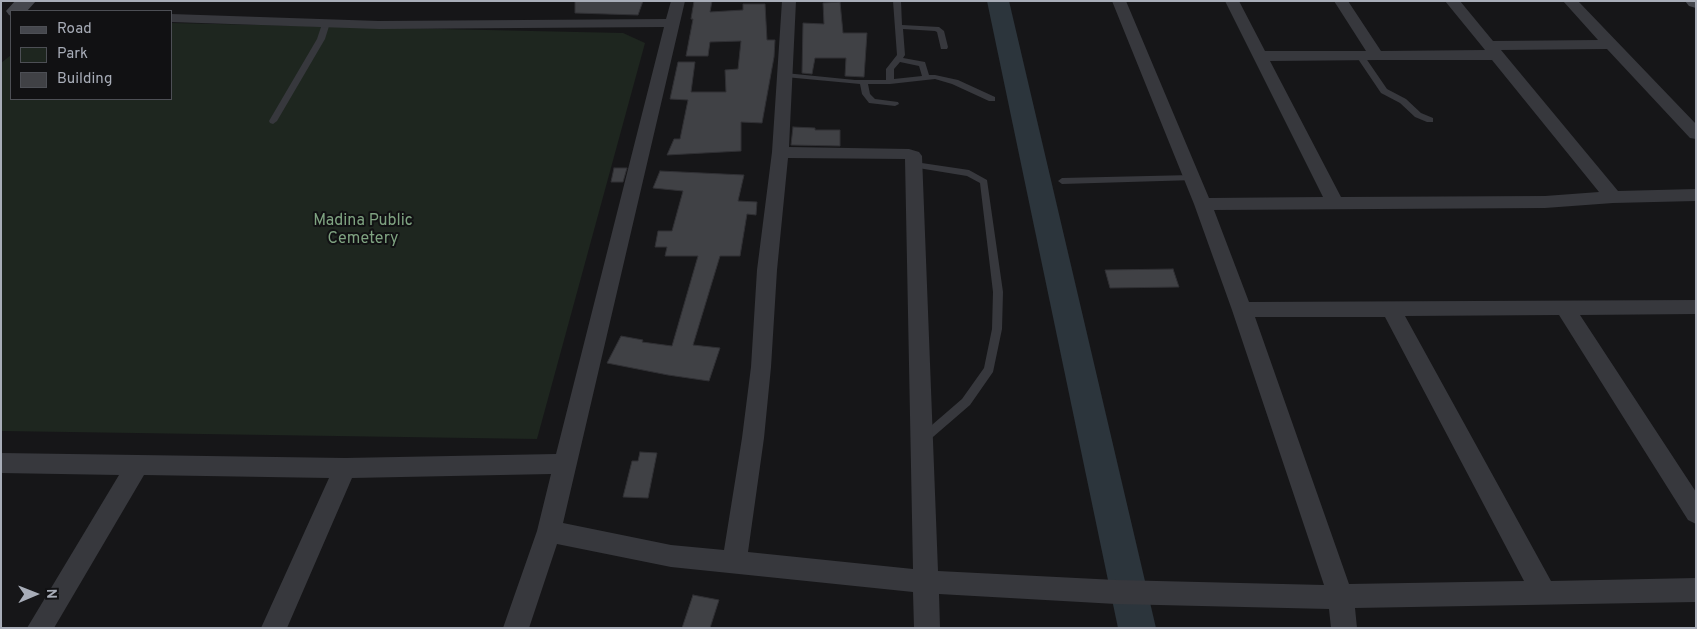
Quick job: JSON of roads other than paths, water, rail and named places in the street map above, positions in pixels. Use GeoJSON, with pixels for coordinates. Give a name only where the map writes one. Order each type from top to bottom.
{"type":"FeatureCollection","features":[{"type":"Feature","properties":{"kind":"main road"},"geometry":{"type":"LineString","coordinates":[[17,10],[26,1]]}},
{"type":"Feature","properties":{"kind":"street"},"geometry":{"type":"LineString","coordinates":[[516,628],[549,531],[678,1]]}},
{"type":"Feature","properties":{"kind":"street"},"geometry":{"type":"LineString","coordinates":[[734,562],[753,438],[767,270],[780,152],[789,1]]}},
{"type":"Feature","properties":{"kind":"street"},"geometry":{"type":"LineString","coordinates":[[1119,1],[1141,58],[1204,204],[1341,598],[1344,628]]}},
{"type":"Feature","properties":{"kind":"street"},"geometry":{"type":"LineString","coordinates":[[1232,1],[1335,203]]}},
{"type":"Feature","properties":{"kind":"street"},"geometry":{"type":"LineString","coordinates":[[1341,1],[1377,56]]}},
{"type":"Feature","properties":{"kind":"street"},"geometry":{"type":"LineString","coordinates":[[1452,1],[1613,197]]}},
{"type":"Feature","properties":{"kind":"street"},"geometry":{"type":"LineString","coordinates":[[1570,1],[1696,134]]}},
{"type":"Feature","properties":{"kind":"street"},"geometry":{"type":"LineString","coordinates":[[172,18],[326,23],[672,23]]}},
{"type":"Feature","properties":{"kind":"street"},"geometry":{"type":"LineString","coordinates":[[1260,56],[1377,56],[1609,44]]}},
{"type":"Feature","properties":{"kind":"street"},"geometry":{"type":"LineString","coordinates":[[780,152],[908,154],[913,156],[915,165],[927,628]]}},
{"type":"Feature","properties":{"kind":"street"},"geometry":{"type":"LineString","coordinates":[[1204,204],[1545,202],[1613,197],[1696,196]]}},
{"type":"Feature","properties":{"kind":"street"},"geometry":{"type":"LineString","coordinates":[[1564,307],[1696,512]]}},
{"type":"Feature","properties":{"kind":"street"},"geometry":{"type":"LineString","coordinates":[[1242,310],[1696,307]]}},
{"type":"Feature","properties":{"kind":"street"},"geometry":{"type":"LineString","coordinates":[[1392,310],[1544,593]]}},
{"type":"Feature","properties":{"kind":"street"},"geometry":{"type":"LineString","coordinates":[[4,468],[137,466],[345,468],[564,464]]}},
{"type":"Feature","properties":{"kind":"street"},"geometry":{"type":"LineString","coordinates":[[40,628],[137,466]]}},
{"type":"Feature","properties":{"kind":"street"},"geometry":{"type":"LineString","coordinates":[[274,628],[345,468]]}},
{"type":"Feature","properties":{"kind":"street"},"geometry":{"type":"LineString","coordinates":[[549,531],[671,556],[926,582],[1116,592],[1341,598],[1696,590]]}},
{"type":"Feature","properties":{"kind":"lane"},"geometry":{"type":"LineString","coordinates":[[890,82],[890,69],[901,55],[897,1]]}},
{"type":"Feature","properties":{"kind":"lane"},"geometry":{"type":"LineString","coordinates":[[274,120],[321,39],[326,23]]}},
{"type":"Feature","properties":{"kind":"lane"},"geometry":{"type":"LineString","coordinates":[[899,27],[936,29],[940,31],[944,47]]}},
{"type":"Feature","properties":{"kind":"lane"},"geometry":{"type":"LineString","coordinates":[[1360,56],[1384,91],[1403,101],[1418,115],[1430,120]]}},
{"type":"Feature","properties":{"kind":"lane"},"geometry":{"type":"LineString","coordinates":[[897,59],[922,64],[926,77]]}},
{"type":"Feature","properties":{"kind":"lane"},"geometry":{"type":"LineString","coordinates":[[785,75],[863,82],[890,82],[926,77],[944,78],[992,99]]}},
{"type":"Feature","properties":{"kind":"lane"},"geometry":{"type":"LineString","coordinates":[[863,82],[866,94],[872,101],[895,104]]}},
{"type":"Feature","properties":{"kind":"lane"},"geometry":{"type":"LineString","coordinates":[[915,165],[969,173],[984,182],[998,292],[997,329],[988,369],[966,402],[922,440]]}},
{"type":"Feature","properties":{"kind":"lane"},"geometry":{"type":"LineString","coordinates":[[1062,181],[1192,178]]}},
{"type":"Feature","properties":{"kind":"waterway"},"geometry":{"type":"LineString","coordinates":[[998,1],[1137,628]]}},
{"type":"Feature","properties":{"kind":"park label","name":"Madina Public Cemetery"},"geometry":{"type":"Point","coordinates":[363,231]}}]}
